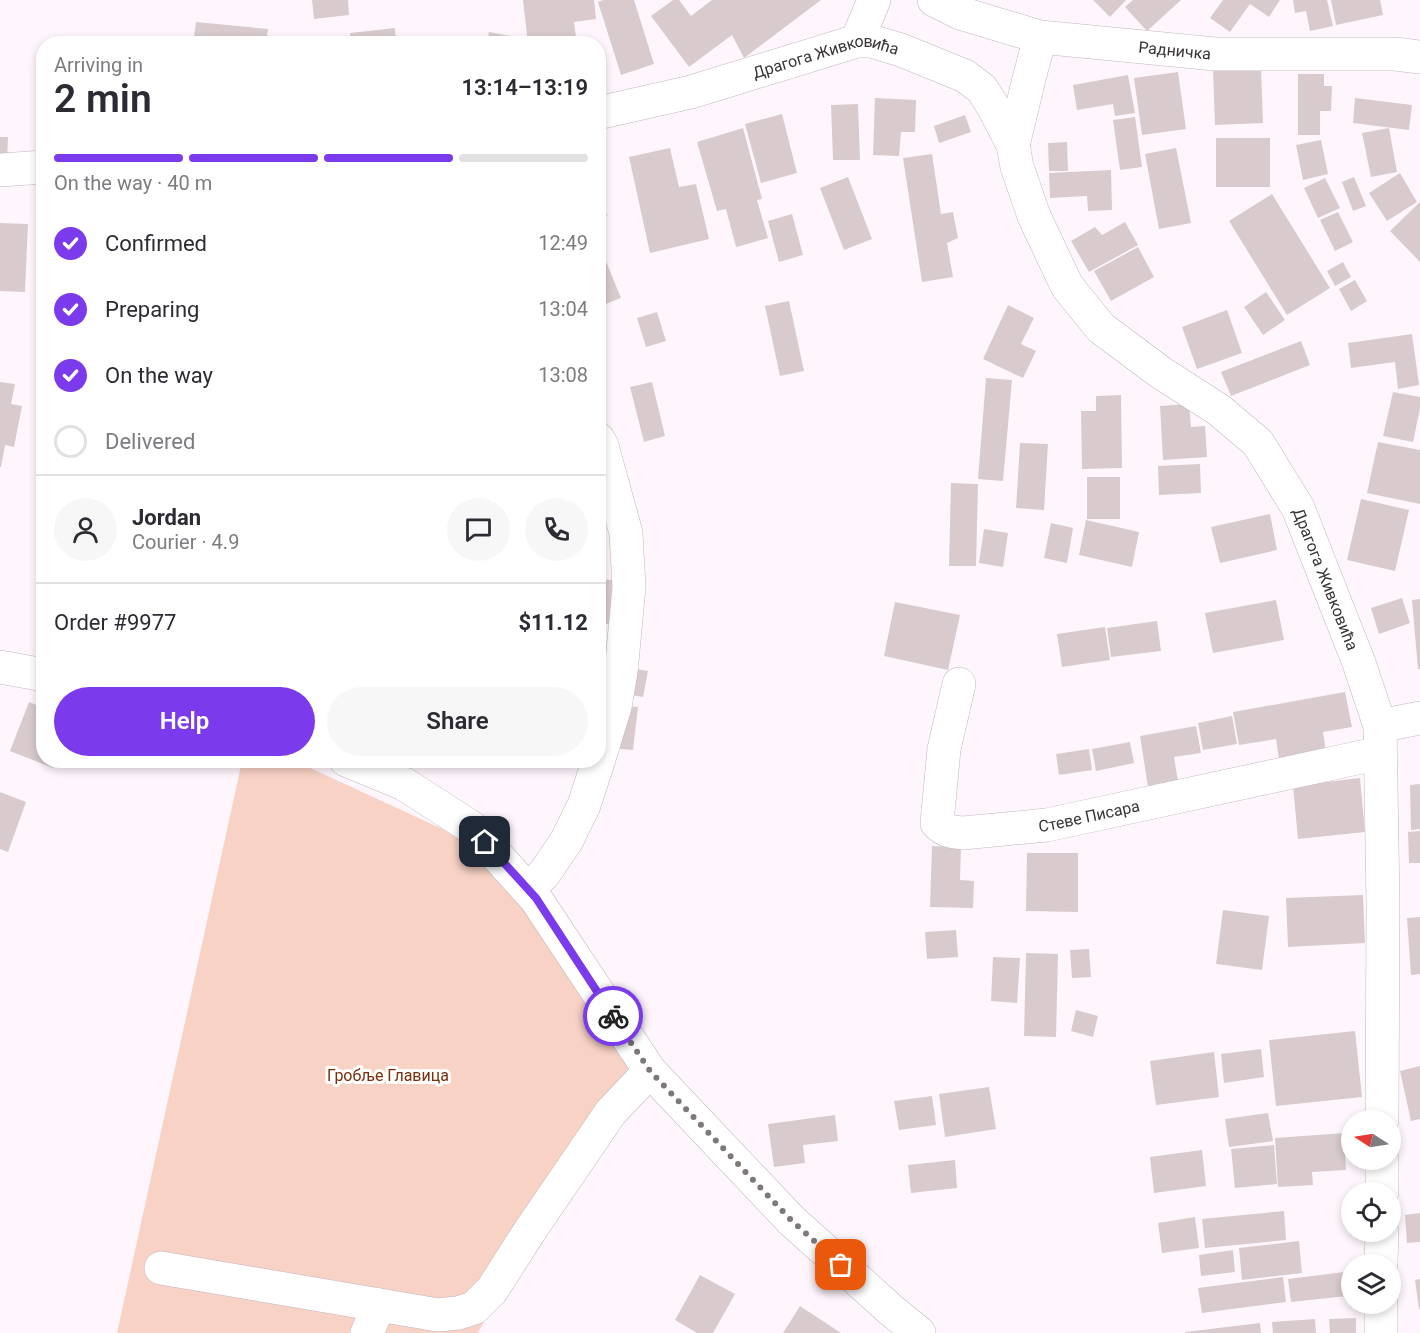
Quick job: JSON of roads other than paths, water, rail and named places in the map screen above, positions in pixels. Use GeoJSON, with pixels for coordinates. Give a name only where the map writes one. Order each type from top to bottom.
{"type":"FeatureCollection","features":[{"type":"Feature","properties":{"kind":"street"},"geometry":{"type":"LineString","coordinates":[[857,41],[874,0]]}},
{"type":"Feature","properties":{"kind":"street","name":"Радничка"},"geometry":{"type":"LineString","coordinates":[[934,0],[960,13],[1040,37],[1215,54],[1408,56]]}},
{"type":"Feature","properties":{"kind":"street"},"geometry":{"type":"LineString","coordinates":[[1408,56],[1420,33]]}},
{"type":"Feature","properties":{"kind":"street","name":"Драгога Живковића"},"geometry":{"type":"LineString","coordinates":[[1013,145],[1040,37]]}},
{"type":"Feature","properties":{"kind":"street","name":"Драгога Живковића"},"geometry":{"type":"LineString","coordinates":[[606,111],[691,92],[857,41],[871,41],[901,50],[965,76],[982,88],[1013,145],[1017,167],[1034,216],[1067,286],[1101,328],[1160,372],[1219,410],[1258,443],[1298,508],[1359,663],[1380,740],[1383,904],[1382,1110]]}},
{"type":"Feature","properties":{"kind":"street"},"geometry":{"type":"LineString","coordinates":[[0,170],[36,168]]}},
{"type":"Feature","properties":{"kind":"street"},"geometry":{"type":"LineString","coordinates":[[606,460],[626,533],[629,587],[621,672],[615,707],[606,736]]}},
{"type":"Feature","properties":{"kind":"street"},"geometry":{"type":"LineString","coordinates":[[0,667],[36,674]]}},
{"type":"Feature","properties":{"kind":"street","name":"Стеве Писара"},"geometry":{"type":"LineString","coordinates":[[959,684],[944,749],[936,823],[949,831],[963,833],[1047,825],[1380,740]]}},
{"type":"Feature","properties":{"kind":"street"},"geometry":{"type":"LineString","coordinates":[[1380,740],[1420,718]]}},
{"type":"Feature","properties":{"kind":"street"},"geometry":{"type":"LineString","coordinates":[[365,768],[404,784],[471,827],[536,898],[650,1071],[791,1220],[919,1333]]}},
{"type":"Feature","properties":{"kind":"street"},"geometry":{"type":"LineString","coordinates":[[528,889],[544,874],[567,840],[584,805],[596,768]]}},
{"type":"Feature","properties":{"kind":"street"},"geometry":{"type":"LineString","coordinates":[[161,1268],[373,1319],[458,1314],[474,1308],[492,1290],[611,1112],[650,1071]]}},
{"type":"Feature","properties":{"kind":"street"},"geometry":{"type":"LineString","coordinates":[[1381,1314],[1381,1333]]}},
{"type":"Feature","properties":{"kind":"park label","name":"Гробље Главица"},"geometry":{"type":"Point","coordinates":[388,1075]}}]}
